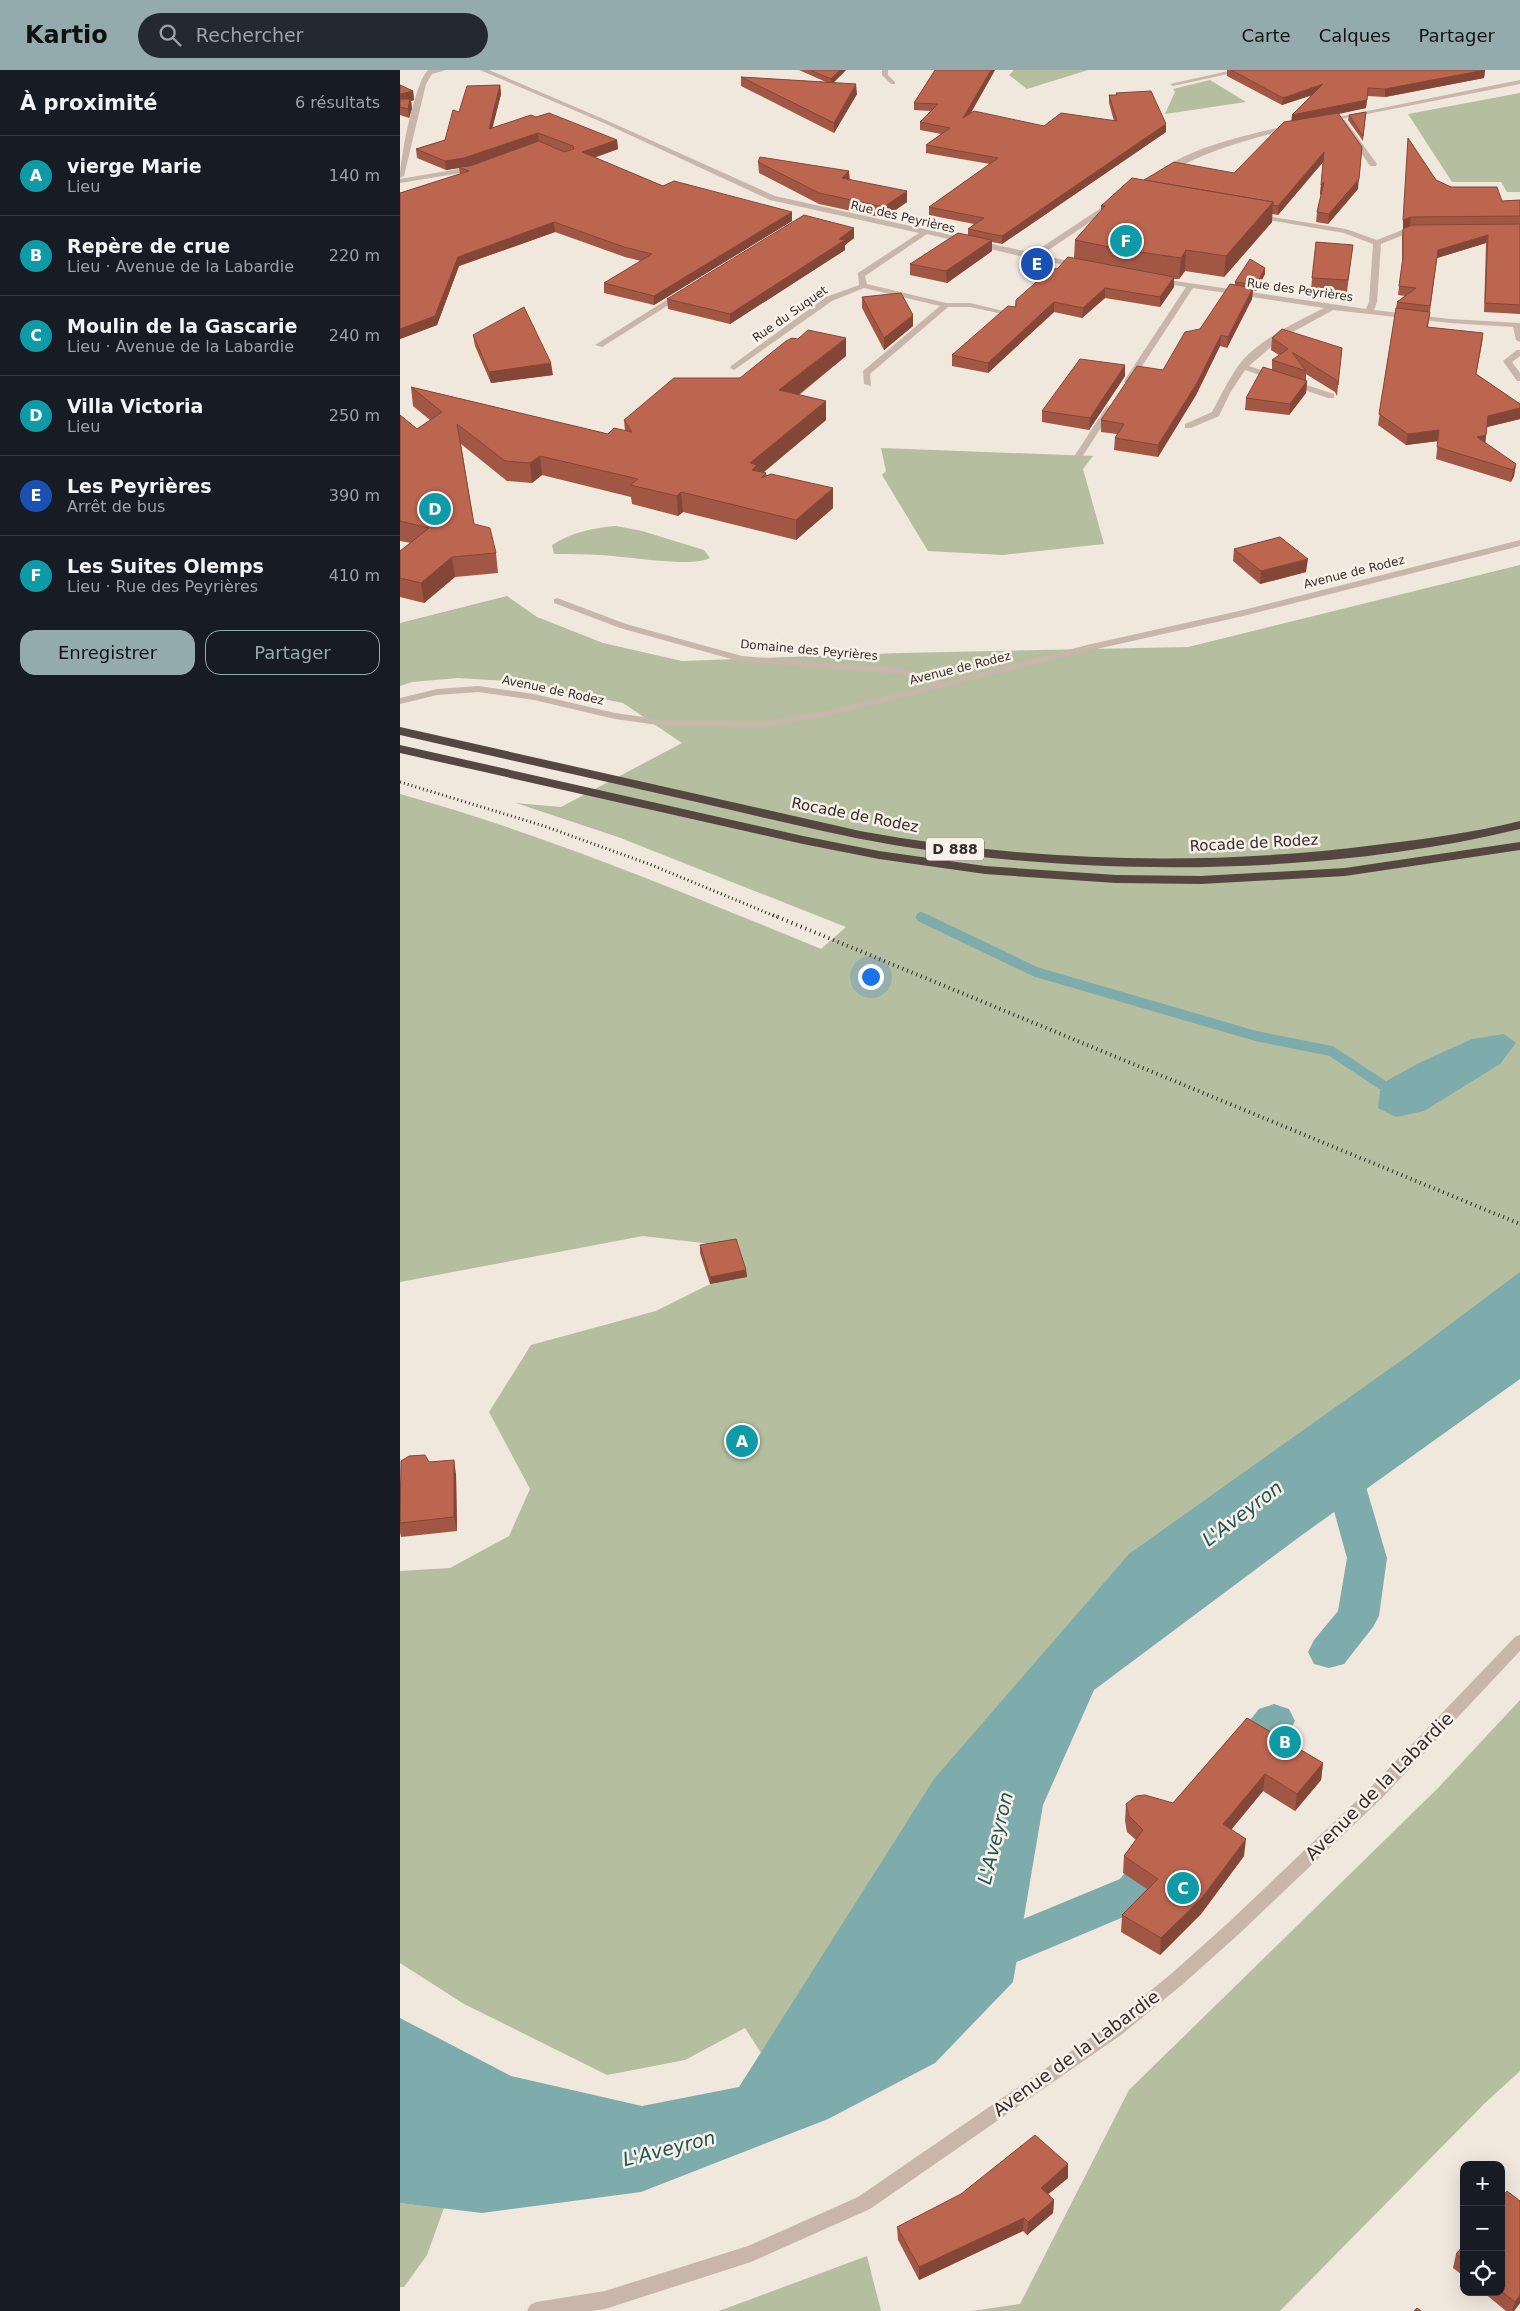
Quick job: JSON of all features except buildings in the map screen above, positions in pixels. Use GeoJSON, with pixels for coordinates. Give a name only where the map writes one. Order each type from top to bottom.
{"type":"FeatureCollection","features":[{"type":"Feature","properties":{"kind":"highway","name":"Rocade de Rodez"},"geometry":{"type":"LineString","coordinates":[[400,731],[817,825],[912,843],[1062,859],[1191,863],[1325,857],[1487,834],[1520,825]]}},
{"type":"Feature","properties":{"kind":"highway","name":"D 888"},"geometry":{"type":"LineString","coordinates":[[400,749],[803,840],[879,855],[985,870],[1116,879],[1201,880],[1345,872],[1520,846]]}},
{"type":"Feature","properties":{"kind":"street"},"geometry":{"type":"LineString","coordinates":[[400,176],[418,104],[429,71],[444,70]]}},
{"type":"Feature","properties":{"kind":"street","name":"Rue des Peyrières"},"geometry":{"type":"LineString","coordinates":[[483,70],[614,126],[773,198],[820,210],[1084,267]]}},
{"type":"Feature","properties":{"kind":"street"},"geometry":{"type":"LineString","coordinates":[[885,70],[885,75],[893,83]]}},
{"type":"Feature","properties":{"kind":"street"},"geometry":{"type":"LineString","coordinates":[[1172,84],[1243,70]]}},
{"type":"Feature","properties":{"kind":"street"},"geometry":{"type":"LineString","coordinates":[[1314,123],[1520,82]]}},
{"type":"Feature","properties":{"kind":"street"},"geometry":{"type":"LineString","coordinates":[[409,105],[418,104]]}},
{"type":"Feature","properties":{"kind":"street"},"geometry":{"type":"LineString","coordinates":[[1340,118],[1373,164]]}},
{"type":"Feature","properties":{"kind":"street"},"geometry":{"type":"LineString","coordinates":[[1159,174],[1214,146],[1244,137],[1305,124]]}},
{"type":"Feature","properties":{"kind":"street"},"geometry":{"type":"LineString","coordinates":[[400,181],[468,171],[486,164]]}},
{"type":"Feature","properties":{"kind":"street"},"geometry":{"type":"LineString","coordinates":[[1033,256],[1120,199]]}},
{"type":"Feature","properties":{"kind":"street"},"geometry":{"type":"LineString","coordinates":[[812,215],[820,210]]}},
{"type":"Feature","properties":{"kind":"street"},"geometry":{"type":"LineString","coordinates":[[1248,215],[1346,231],[1377,243],[1410,230],[1430,230]]}},
{"type":"Feature","properties":{"kind":"street"},"geometry":{"type":"LineString","coordinates":[[924,233],[861,275],[863,286],[946,306],[970,305],[1012,314]]}},
{"type":"Feature","properties":{"kind":"street"},"geometry":{"type":"LineString","coordinates":[[1369,311],[1372,302],[1377,243]]}},
{"type":"Feature","properties":{"kind":"street","name":"Rue des Peyrières"},"geometry":{"type":"LineString","coordinates":[[1146,278],[1332,307],[1450,321],[1518,325]]}},
{"type":"Feature","properties":{"kind":"street"},"geometry":{"type":"LineString","coordinates":[[1124,386],[1191,285]]}},
{"type":"Feature","properties":{"kind":"street","name":"Rue du Suquet"},"geometry":{"type":"LineString","coordinates":[[734,368],[829,299],[863,286]]}},
{"type":"Feature","properties":{"kind":"street"},"geometry":{"type":"LineString","coordinates":[[599,345],[693,288]]}},
{"type":"Feature","properties":{"kind":"street"},"geometry":{"type":"LineString","coordinates":[[868,384],[866,373],[946,306]]}},
{"type":"Feature","properties":{"kind":"street"},"geometry":{"type":"LineString","coordinates":[[1188,426],[1216,414],[1225,391],[1242,366],[1256,352],[1285,331],[1332,307]]}},
{"type":"Feature","properties":{"kind":"street"},"geometry":{"type":"LineString","coordinates":[[1518,325],[1520,340]]}},
{"type":"Feature","properties":{"kind":"street"},"geometry":{"type":"LineString","coordinates":[[1520,352],[1507,361],[1520,378]]}},
{"type":"Feature","properties":{"kind":"street"},"geometry":{"type":"LineString","coordinates":[[1242,366],[1330,396]]}},
{"type":"Feature","properties":{"kind":"street"},"geometry":{"type":"LineString","coordinates":[[1079,455],[1114,402]]}},
{"type":"Feature","properties":{"kind":"street","name":"Avenue de Rodez"},"geometry":{"type":"LineString","coordinates":[[400,701],[450,690],[484,689],[534,697],[615,716],[665,723],[762,724],[824,714],[1087,648],[1248,612],[1520,543]]}},
{"type":"Feature","properties":{"kind":"street","name":"Domaine des Peyrières"},"geometry":{"type":"LineString","coordinates":[[557,601],[624,626],[742,659],[901,671],[945,685]]}},
{"type":"Feature","properties":{"kind":"street","name":"Avenue de la Labardie"},"geometry":{"type":"LineString","coordinates":[[536,2311],[605,2300],[751,2254],[864,2203],[1115,2030],[1177,1979],[1234,1928],[1376,1792],[1520,1641]]}},
{"type":"Feature","properties":{"kind":"green space"},"geometry":{"type":"Polygon","coordinates":[[[1014,70],[1088,70],[1027,89],[1009,75],[1014,70]]]}},
{"type":"Feature","properties":{"kind":"green space"},"geometry":{"type":"Polygon","coordinates":[[[1210,80],[1246,102],[1165,114],[1175,92],[1173,89],[1210,80]]]}},
{"type":"Feature","properties":{"kind":"green space"},"geometry":{"type":"Polygon","coordinates":[[[1520,93],[1520,192],[1507,192],[1501,182],[1452,182],[1408,114],[1520,93]]]}},
{"type":"Feature","properties":{"kind":"green space"},"geometry":{"type":"Polygon","coordinates":[[[881,448],[1093,456],[1083,469],[1104,544],[1003,555],[928,551],[882,475],[886,471],[881,448]]]}},
{"type":"Feature","properties":{"kind":"green space"},"geometry":{"type":"Polygon","coordinates":[[[616,526],[642,531],[704,550],[710,558],[701,561],[674,562],[601,555],[554,554],[552,545],[567,537],[591,529],[616,526]]]}},
{"type":"Feature","properties":{"kind":"green space"},"geometry":{"type":"Polygon","coordinates":[[[1520,565],[1520,1371],[1028,1678],[779,2081],[745,2028],[685,2060],[607,2075],[464,2004],[400,1963],[400,1571],[450,1568],[509,1536],[530,1489],[489,1412],[531,1345],[656,1311],[710,1284],[747,1277],[737,1247],[643,1236],[400,1282],[400,794],[507,827],[612,865],[821,949],[846,927],[618,837],[516,803],[561,807],[682,743],[623,703],[521,682],[458,678],[412,682],[400,686],[400,623],[507,596],[537,617],[603,643],[682,661],[901,653],[1188,647],[1520,565]]]}},
{"type":"Feature","properties":{"kind":"green space"},"geometry":{"type":"Polygon","coordinates":[[[1520,1700],[1520,2071],[1485,2103],[1280,2311],[972,2311],[1020,2304],[1129,2090],[1439,1787],[1520,1700]]]}},
{"type":"Feature","properties":{"kind":"green space"},"geometry":{"type":"Polygon","coordinates":[[[400,2203],[444,2208],[427,2255],[404,2287],[400,2287],[400,2203]]]}},
{"type":"Feature","properties":{"kind":"green space"},"geometry":{"type":"Polygon","coordinates":[[[867,2256],[881,2311],[719,2311],[867,2256]]]}},
{"type":"Feature","properties":{"kind":"water"},"geometry":{"type":"Polygon","coordinates":[[[1504,1034],[1516,1043],[1500,1064],[1424,1111],[1396,1117],[1378,1108],[1381,1084],[1419,1063],[1472,1039],[1504,1034]]]}},
{"type":"Feature","properties":{"kind":"water","name":"L'Aveyron"},"geometry":{"type":"Polygon","coordinates":[[[1520,1272],[1520,1379],[1302,1535],[1094,1690],[1043,1805],[1013,1982],[935,2063],[828,2119],[641,2192],[482,2213],[400,2203],[400,2018],[511,2076],[642,2106],[739,2087],[934,1779],[1129,1554],[1409,1355],[1520,1272]]]}},
{"type":"Feature","properties":{"kind":"waterway"},"geometry":{"type":"LineString","coordinates":[[921,917],[1036,972],[1256,1036],[1331,1051],[1381,1084]]}},
{"type":"Feature","properties":{"kind":"waterway"},"geometry":{"type":"LineString","coordinates":[[1329,1652],[1358,1616],[1367,1558],[1337,1453]]}},
{"type":"Feature","properties":{"kind":"waterway"},"geometry":{"type":"LineString","coordinates":[[1237,1766],[1274,1721]]}},
{"type":"Feature","properties":{"kind":"waterway"},"geometry":{"type":"LineString","coordinates":[[976,1959],[1136,1892],[1171,1848]]}},
{"type":"Feature","properties":{"kind":"railway"},"geometry":{"type":"LineString","coordinates":[[400,782],[544,826],[649,864],[777,917]]}},
{"type":"Feature","properties":{"kind":"railway"},"geometry":{"type":"LineString","coordinates":[[773,915],[1520,1224]]}},
{"type":"Feature","properties":{"kind":"place","name":"Les Suites Olemps"},"geometry":{"type":"Point","coordinates":[1126,241]}},
{"type":"Feature","properties":{"kind":"place","name":"Les Peyrières"},"geometry":{"type":"Point","coordinates":[1037,264]}},
{"type":"Feature","properties":{"kind":"place","name":"Villa Victoria"},"geometry":{"type":"Point","coordinates":[435,509]}},
{"type":"Feature","properties":{"kind":"place","name":"vierge Marie"},"geometry":{"type":"Point","coordinates":[742,1441]}},
{"type":"Feature","properties":{"kind":"place","name":"Repère de crue"},"geometry":{"type":"Point","coordinates":[1285,1742]}},
{"type":"Feature","properties":{"kind":"place","name":"Moulin de la Gascarie"},"geometry":{"type":"Point","coordinates":[1183,1888]}}]}
